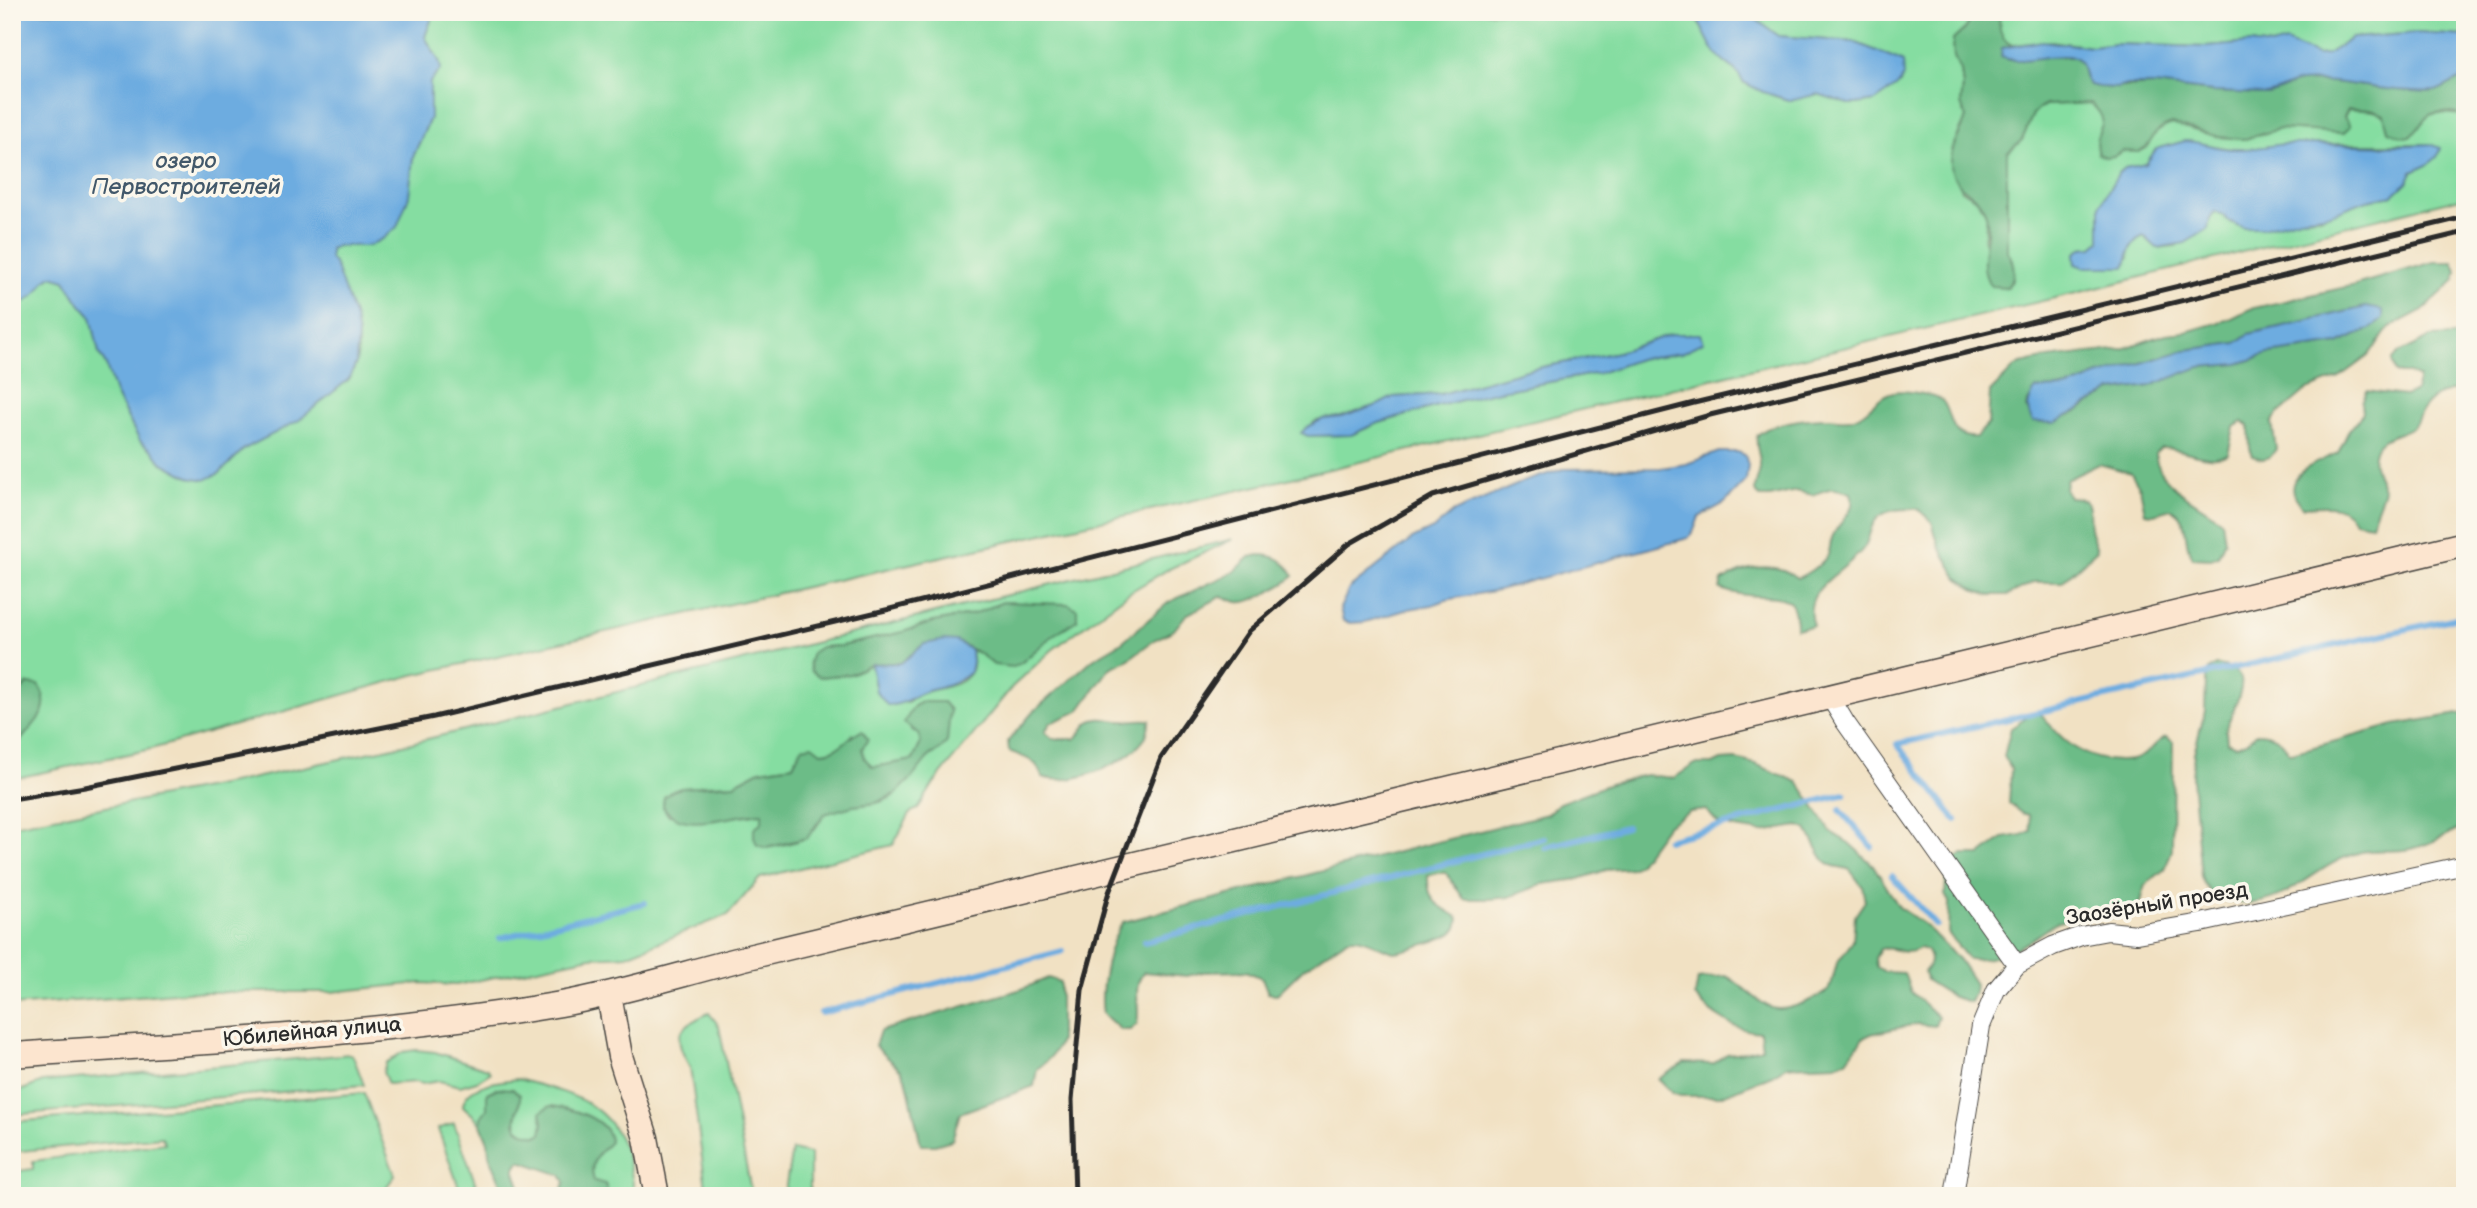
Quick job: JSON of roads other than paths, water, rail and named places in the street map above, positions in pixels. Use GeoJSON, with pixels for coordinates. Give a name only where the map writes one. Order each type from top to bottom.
{"type":"FeatureCollection","features":[{"type":"Feature","properties":{"kind":"main road","name":"Юбилейная улица"},"geometry":{"type":"LineString","coordinates":[[12,1055],[382,1028],[609,995],[757,955],[2465,544]]}},
{"type":"Feature","properties":{"kind":"main road"},"geometry":{"type":"LineString","coordinates":[[609,995],[621,1056],[646,1138],[657,1196]]}},
{"type":"Feature","properties":{"kind":"street"},"geometry":{"type":"LineString","coordinates":[[1830,697],[2017,965]]}},
{"type":"Feature","properties":{"kind":"street","name":"Заозёрный проезд"},"geometry":{"type":"LineString","coordinates":[[1954,1196],[1981,1026],[1996,990],[2017,965],[2053,946],[2081,936],[2108,931],[2137,934],[2201,923],[2465,866]]}},
{"type":"Feature","properties":{"kind":"water","name":"озеро Первостроителей"},"geometry":{"type":"Polygon","coordinates":[[[12,12],[433,12],[425,37],[441,69],[430,82],[430,118],[413,157],[409,196],[397,227],[369,246],[337,246],[330,249],[330,258],[355,318],[358,336],[356,363],[349,379],[298,421],[244,449],[220,473],[205,480],[189,477],[161,462],[152,450],[140,441],[115,393],[99,353],[91,316],[65,280],[52,276],[37,293],[12,307],[12,12]]]}},
{"type":"Feature","properties":{"kind":"water"},"geometry":{"type":"Polygon","coordinates":[[[1691,12],[1745,12],[1779,36],[1854,42],[1903,62],[1904,76],[1897,86],[1875,101],[1849,104],[1818,94],[1788,100],[1743,82],[1715,52],[1691,12]]]}},
{"type":"Feature","properties":{"kind":"water"},"geometry":{"type":"Polygon","coordinates":[[[2418,33],[2465,36],[2465,78],[2435,91],[2315,81],[2296,83],[2266,94],[2213,92],[2155,85],[2127,85],[2117,88],[2090,85],[2085,79],[2081,63],[2075,57],[2017,60],[2001,57],[2002,48],[2042,41],[2092,47],[2115,44],[2207,47],[2250,43],[2271,46],[2286,42],[2317,55],[2327,54],[2352,38],[2418,33]]]}},
{"type":"Feature","properties":{"kind":"water"},"geometry":{"type":"Polygon","coordinates":[[[2185,141],[2233,149],[2287,144],[2430,144],[2440,148],[2437,157],[2412,172],[2407,182],[2393,195],[2367,200],[2331,214],[2300,218],[2263,228],[2244,228],[2215,212],[2208,229],[2185,243],[2157,248],[2144,236],[2139,239],[2133,245],[2125,267],[2084,267],[2076,264],[2075,254],[2100,241],[2100,205],[2118,174],[2125,168],[2146,164],[2156,149],[2185,141]]]}},
{"type":"Feature","properties":{"kind":"water"},"geometry":{"type":"Polygon","coordinates":[[[2366,307],[2383,310],[2383,318],[2372,328],[2338,344],[2268,354],[2238,364],[2199,367],[2150,386],[2112,391],[2055,423],[2033,422],[2029,413],[2029,401],[2036,389],[2067,388],[2097,376],[2186,350],[2236,343],[2249,334],[2366,307]]]}},
{"type":"Feature","properties":{"kind":"water"},"geometry":{"type":"Polygon","coordinates":[[[1672,334],[1700,334],[1703,342],[1681,353],[1639,359],[1599,373],[1494,392],[1434,407],[1375,424],[1351,435],[1308,436],[1301,433],[1323,419],[1342,417],[1393,397],[1441,394],[1527,370],[1618,352],[1672,334]]]}},
{"type":"Feature","properties":{"kind":"water"},"geometry":{"type":"Polygon","coordinates":[[[1719,452],[1738,452],[1745,455],[1748,465],[1746,481],[1725,503],[1699,517],[1693,533],[1688,538],[1498,590],[1446,600],[1365,622],[1343,621],[1340,608],[1349,589],[1412,539],[1435,528],[1454,512],[1523,482],[1563,469],[1661,468],[1686,464],[1719,452]]]}},
{"type":"Feature","properties":{"kind":"water"},"geometry":{"type":"Polygon","coordinates":[[[956,641],[971,650],[970,672],[948,685],[924,692],[902,703],[887,705],[876,691],[871,664],[901,663],[924,644],[956,641]]]}},
{"type":"Feature","properties":{"kind":"waterway"},"geometry":{"type":"LineString","coordinates":[[1956,820],[1897,744],[2465,616]]}},
{"type":"Feature","properties":{"kind":"waterway"},"geometry":{"type":"LineString","coordinates":[[1667,840],[1845,794]]}},
{"type":"Feature","properties":{"kind":"waterway"},"geometry":{"type":"LineString","coordinates":[[1840,810],[1872,847]]}},
{"type":"Feature","properties":{"kind":"waterway"},"geometry":{"type":"LineString","coordinates":[[1545,847],[1626,827]]}},
{"type":"Feature","properties":{"kind":"waterway"},"geometry":{"type":"LineString","coordinates":[[1144,942],[1544,838]]}},
{"type":"Feature","properties":{"kind":"waterway"},"geometry":{"type":"LineString","coordinates":[[1892,876],[1936,925]]}},
{"type":"Feature","properties":{"kind":"waterway"},"geometry":{"type":"LineString","coordinates":[[500,938],[645,903]]}},
{"type":"Feature","properties":{"kind":"waterway"},"geometry":{"type":"LineString","coordinates":[[821,1013],[1063,951]]}},
{"type":"Feature","properties":{"kind":"railway"},"geometry":{"type":"LineString","coordinates":[[12,799],[85,787],[434,717],[890,609],[1694,403],[2465,217]]}},
{"type":"Feature","properties":{"kind":"railway"},"geometry":{"type":"LineString","coordinates":[[1075,1196],[1072,1100],[1082,990],[1108,895],[1161,758],[1249,631],[1349,544],[1433,496],[1710,415],[2465,232]]}}]}
